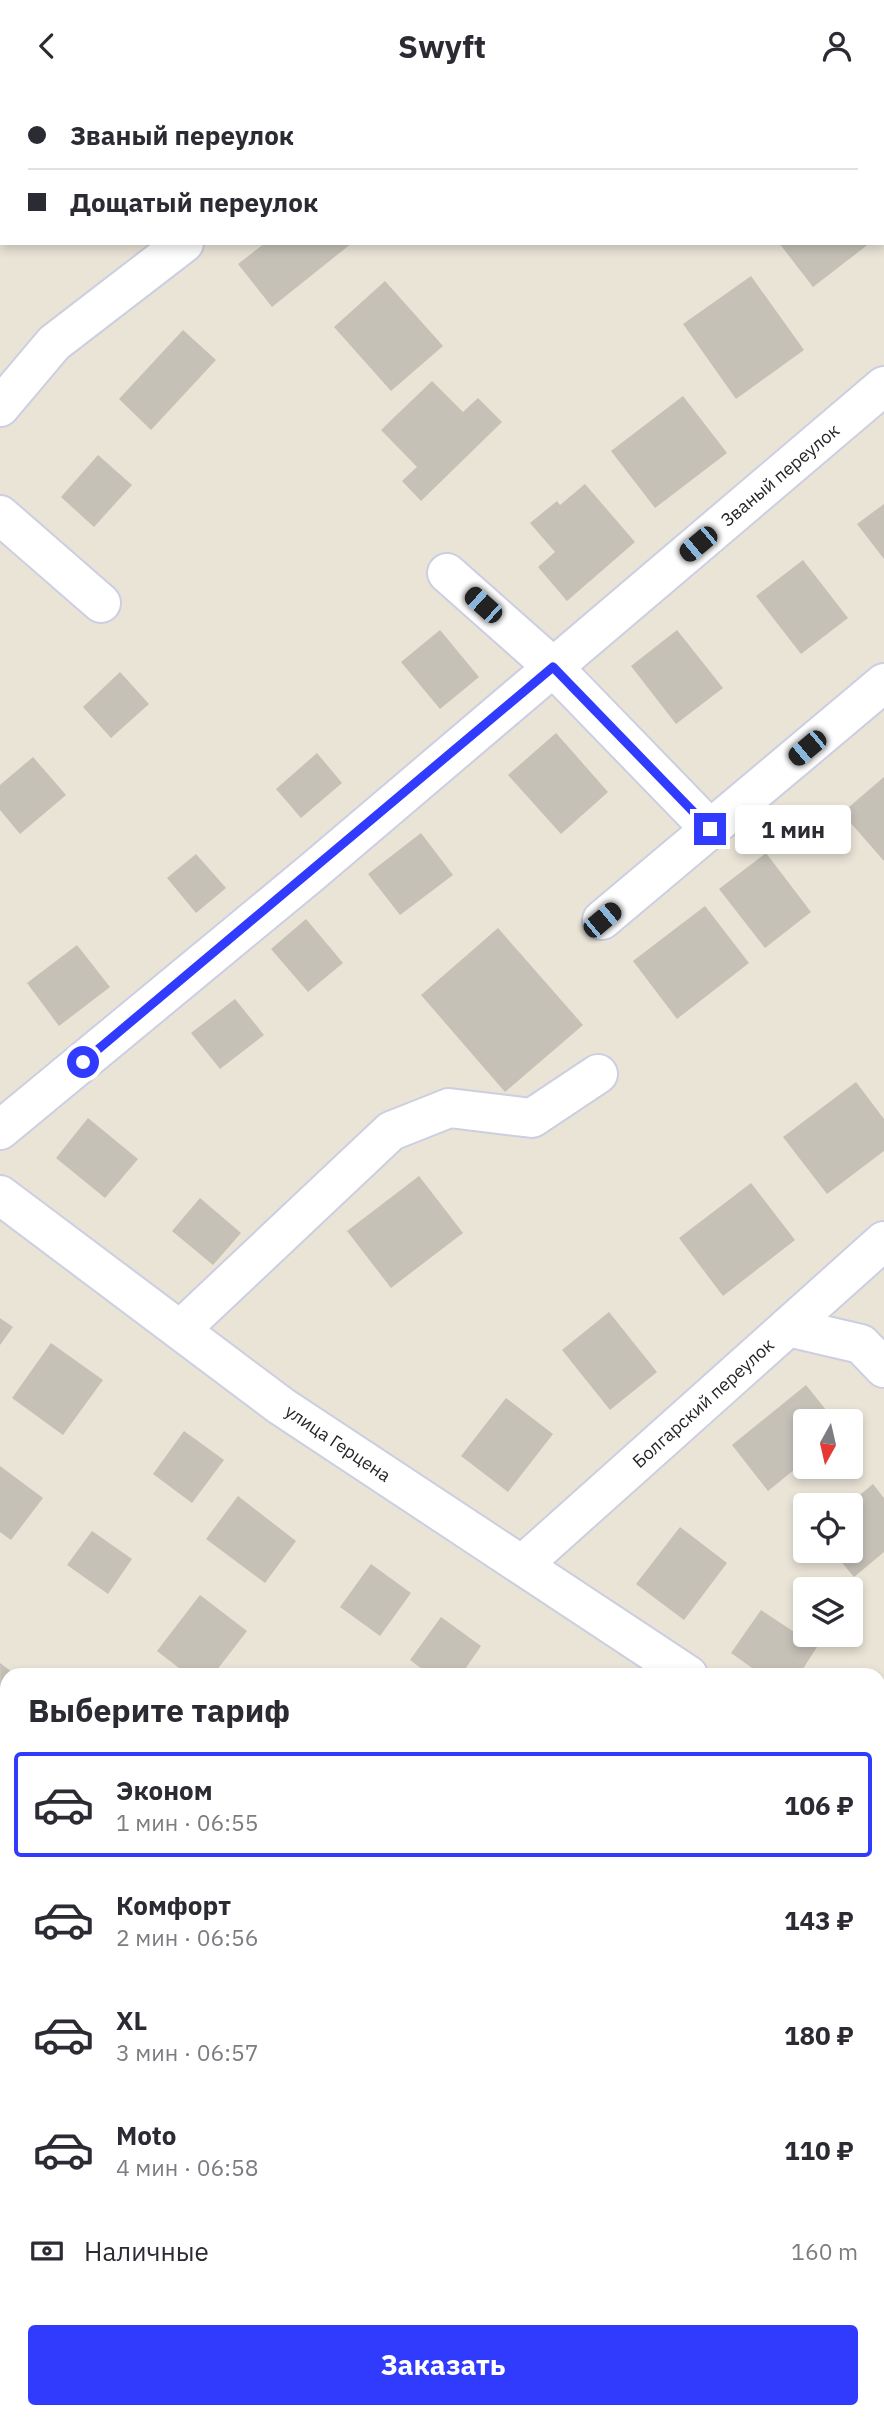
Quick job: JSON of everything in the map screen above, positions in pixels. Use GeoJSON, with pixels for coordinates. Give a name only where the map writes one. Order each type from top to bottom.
{"type":"FeatureCollection","features":[{"type":"Feature","properties":{"kind":"street"},"geometry":{"type":"LineString","coordinates":[[0,407],[54,343],[181,245]]}},
{"type":"Feature","properties":{"kind":"street","name":"Званый переулок"},"geometry":{"type":"LineString","coordinates":[[0,1130],[884,386]]}},
{"type":"Feature","properties":{"kind":"street"},"geometry":{"type":"LineString","coordinates":[[0,515],[101,603]]}},
{"type":"Feature","properties":{"kind":"street"},"geometry":{"type":"LineString","coordinates":[[447,573],[553,667],[710,829]]}},
{"type":"Feature","properties":{"kind":"street"},"geometry":{"type":"LineString","coordinates":[[602,920],[884,683]]}},
{"type":"Feature","properties":{"kind":"street"},"geometry":{"type":"LineString","coordinates":[[180,1330],[391,1132],[449,1108],[532,1118],[598,1074]]}},
{"type":"Feature","properties":{"kind":"street","name":"улица Герцена"},"geometry":{"type":"LineString","coordinates":[[0,1195],[281,1406],[677,1668]]}},
{"type":"Feature","properties":{"kind":"street","name":"Болгарский переулок"},"geometry":{"type":"LineString","coordinates":[[522,1565],[884,1241]]}},
{"type":"Feature","properties":{"kind":"street"},"geometry":{"type":"LineString","coordinates":[[788,1327],[861,1344],[884,1368]]}},
{"type":"Feature","properties":{"kind":"building"},"geometry":{"type":"Polygon","coordinates":[[[262,245],[350,245],[272,307],[238,264],[262,245]]]}},
{"type":"Feature","properties":{"kind":"building"},"geometry":{"type":"Polygon","coordinates":[[[781,245],[867,245],[813,287],[781,245]]]}},
{"type":"Feature","properties":{"kind":"building"},"geometry":{"type":"Polygon","coordinates":[[[751,276],[804,350],[736,399],[683,324],[751,276]]]}},
{"type":"Feature","properties":{"kind":"building"},"geometry":{"type":"Polygon","coordinates":[[[385,281],[443,346],[391,391],[334,327],[385,281]]]}},
{"type":"Feature","properties":{"kind":"building"},"geometry":{"type":"Polygon","coordinates":[[[183,330],[216,360],[151,430],[119,399],[183,330]]]}},
{"type":"Feature","properties":{"kind":"building"},"geometry":{"type":"Polygon","coordinates":[[[432,381],[463,412],[478,398],[502,422],[421,501],[402,481],[417,467],[381,430],[432,381]]]}},
{"type":"Feature","properties":{"kind":"building"},"geometry":{"type":"Polygon","coordinates":[[[683,396],[727,453],[655,508],[611,451],[683,396]]]}},
{"type":"Feature","properties":{"kind":"building"},"geometry":{"type":"Polygon","coordinates":[[[98,455],[132,485],[94,527],[61,497],[98,455]]]}},
{"type":"Feature","properties":{"kind":"building"},"geometry":{"type":"Polygon","coordinates":[[[585,484],[635,542],[567,601],[538,567],[555,552],[530,523],[557,501],[560,505],[585,484]]]}},
{"type":"Feature","properties":{"kind":"building"},"geometry":{"type":"Polygon","coordinates":[[[884,504],[884,559],[857,524],[884,504]]]}},
{"type":"Feature","properties":{"kind":"building"},"geometry":{"type":"Polygon","coordinates":[[[803,560],[848,618],[801,654],[756,596],[803,560]]]}},
{"type":"Feature","properties":{"kind":"building"},"geometry":{"type":"Polygon","coordinates":[[[440,630],[479,677],[440,709],[401,662],[440,630]]]}},
{"type":"Feature","properties":{"kind":"building"},"geometry":{"type":"Polygon","coordinates":[[[677,630],[723,688],[676,724],[631,666],[677,630]]]}},
{"type":"Feature","properties":{"kind":"building"},"geometry":{"type":"Polygon","coordinates":[[[120,672],[149,704],[111,738],[83,707],[120,672]]]}},
{"type":"Feature","properties":{"kind":"building"},"geometry":{"type":"Polygon","coordinates":[[[556,733],[608,792],[561,834],[508,775],[556,733]]]}},
{"type":"Feature","properties":{"kind":"building"},"geometry":{"type":"Polygon","coordinates":[[[317,753],[342,783],[301,818],[276,789],[317,753]]]}},
{"type":"Feature","properties":{"kind":"building"},"geometry":{"type":"Polygon","coordinates":[[[33,757],[66,795],[20,834],[0,810],[0,785],[33,757]]]}},
{"type":"Feature","properties":{"kind":"building"},"geometry":{"type":"Polygon","coordinates":[[[884,777],[884,861],[842,813],[884,777]]]}},
{"type":"Feature","properties":{"kind":"building"},"geometry":{"type":"Polygon","coordinates":[[[421,833],[453,875],[400,915],[368,874],[421,833]]]}},
{"type":"Feature","properties":{"kind":"building"},"geometry":{"type":"Polygon","coordinates":[[[766,853],[811,912],[765,948],[719,889],[766,853]]]}},
{"type":"Feature","properties":{"kind":"building"},"geometry":{"type":"Polygon","coordinates":[[[196,854],[226,888],[196,913],[167,878],[196,854]]]}},
{"type":"Feature","properties":{"kind":"building"},"geometry":{"type":"Polygon","coordinates":[[[705,906],[749,963],[677,1019],[633,961],[705,906]]]}},
{"type":"Feature","properties":{"kind":"building"},"geometry":{"type":"Polygon","coordinates":[[[306,919],[343,963],[308,992],[271,949],[306,919]]]}},
{"type":"Feature","properties":{"kind":"building"},"geometry":{"type":"Polygon","coordinates":[[[498,928],[583,1025],[505,1092],[421,995],[498,928]]]}},
{"type":"Feature","properties":{"kind":"building"},"geometry":{"type":"Polygon","coordinates":[[[77,945],[110,987],[59,1026],[27,983],[77,945]]]}},
{"type":"Feature","properties":{"kind":"building"},"geometry":{"type":"Polygon","coordinates":[[[235,999],[264,1035],[220,1069],[191,1033],[235,999]]]}},
{"type":"Feature","properties":{"kind":"building"},"geometry":{"type":"Polygon","coordinates":[[[856,1082],[884,1119],[884,1151],[827,1194],[783,1137],[856,1082]]]}},
{"type":"Feature","properties":{"kind":"building"},"geometry":{"type":"Polygon","coordinates":[[[88,1118],[138,1159],[105,1198],[56,1158],[88,1118]]]}},
{"type":"Feature","properties":{"kind":"building"},"geometry":{"type":"Polygon","coordinates":[[[419,1176],[463,1233],[391,1288],[347,1231],[419,1176]]]}},
{"type":"Feature","properties":{"kind":"building"},"geometry":{"type":"Polygon","coordinates":[[[751,1183],[795,1240],[723,1296],[679,1238],[751,1183]]]}},
{"type":"Feature","properties":{"kind":"building"},"geometry":{"type":"Polygon","coordinates":[[[200,1198],[241,1233],[213,1265],[172,1231],[200,1198]]]}},
{"type":"Feature","properties":{"kind":"building"},"geometry":{"type":"Polygon","coordinates":[[[609,1312],[657,1372],[610,1410],[562,1350],[609,1312]]]}},
{"type":"Feature","properties":{"kind":"building"},"geometry":{"type":"Polygon","coordinates":[[[0,1318],[13,1327],[0,1345],[0,1318]]]}},
{"type":"Feature","properties":{"kind":"building"},"geometry":{"type":"Polygon","coordinates":[[[51,1343],[103,1380],[63,1435],[12,1398],[51,1343]]]}},
{"type":"Feature","properties":{"kind":"building"},"geometry":{"type":"Polygon","coordinates":[[[806,1385],[825,1409],[793,1409],[793,1471],[768,1491],[732,1445],[806,1385]]]}},
{"type":"Feature","properties":{"kind":"building"},"geometry":{"type":"Polygon","coordinates":[[[506,1398],[553,1434],[508,1492],[461,1456],[506,1398]]]}},
{"type":"Feature","properties":{"kind":"building"},"geometry":{"type":"Polygon","coordinates":[[[184,1431],[224,1460],[192,1503],[153,1474],[184,1431]]]}},
{"type":"Feature","properties":{"kind":"building"},"geometry":{"type":"Polygon","coordinates":[[[0,1466],[43,1498],[11,1540],[0,1532],[0,1466]]]}},
{"type":"Feature","properties":{"kind":"building"},"geometry":{"type":"Polygon","coordinates":[[[873,1484],[884,1498],[884,1552],[854,1577],[842,1563],[863,1563],[862,1493],[873,1484]]]}},
{"type":"Feature","properties":{"kind":"building"},"geometry":{"type":"Polygon","coordinates":[[[238,1496],[296,1541],[265,1583],[206,1539],[238,1496]]]}},
{"type":"Feature","properties":{"kind":"building"},"geometry":{"type":"Polygon","coordinates":[[[680,1527],[727,1563],[684,1620],[636,1584],[680,1527]]]}},
{"type":"Feature","properties":{"kind":"building"},"geometry":{"type":"Polygon","coordinates":[[[92,1531],[132,1559],[108,1594],[67,1565],[92,1531]]]}},
{"type":"Feature","properties":{"kind":"building"},"geometry":{"type":"Polygon","coordinates":[[[371,1564],[411,1593],[380,1636],[340,1607],[371,1564]]]}},
{"type":"Feature","properties":{"kind":"building"},"geometry":{"type":"Polygon","coordinates":[[[200,1595],[247,1631],[218,1668],[179,1668],[157,1651],[200,1595]]]}},
{"type":"Feature","properties":{"kind":"building"},"geometry":{"type":"Polygon","coordinates":[[[761,1610],[793,1631],[793,1647],[817,1647],[804,1668],[752,1668],[731,1653],[761,1610]]]}},
{"type":"Feature","properties":{"kind":"building"},"geometry":{"type":"Polygon","coordinates":[[[441,1617],[481,1646],[466,1668],[421,1668],[410,1660],[441,1617]]]}},
{"type":"Feature","properties":{"kind":"route"},"geometry":{"type":"LineString","coordinates":[[83,1062],[553,667],[710,829]]}}]}
